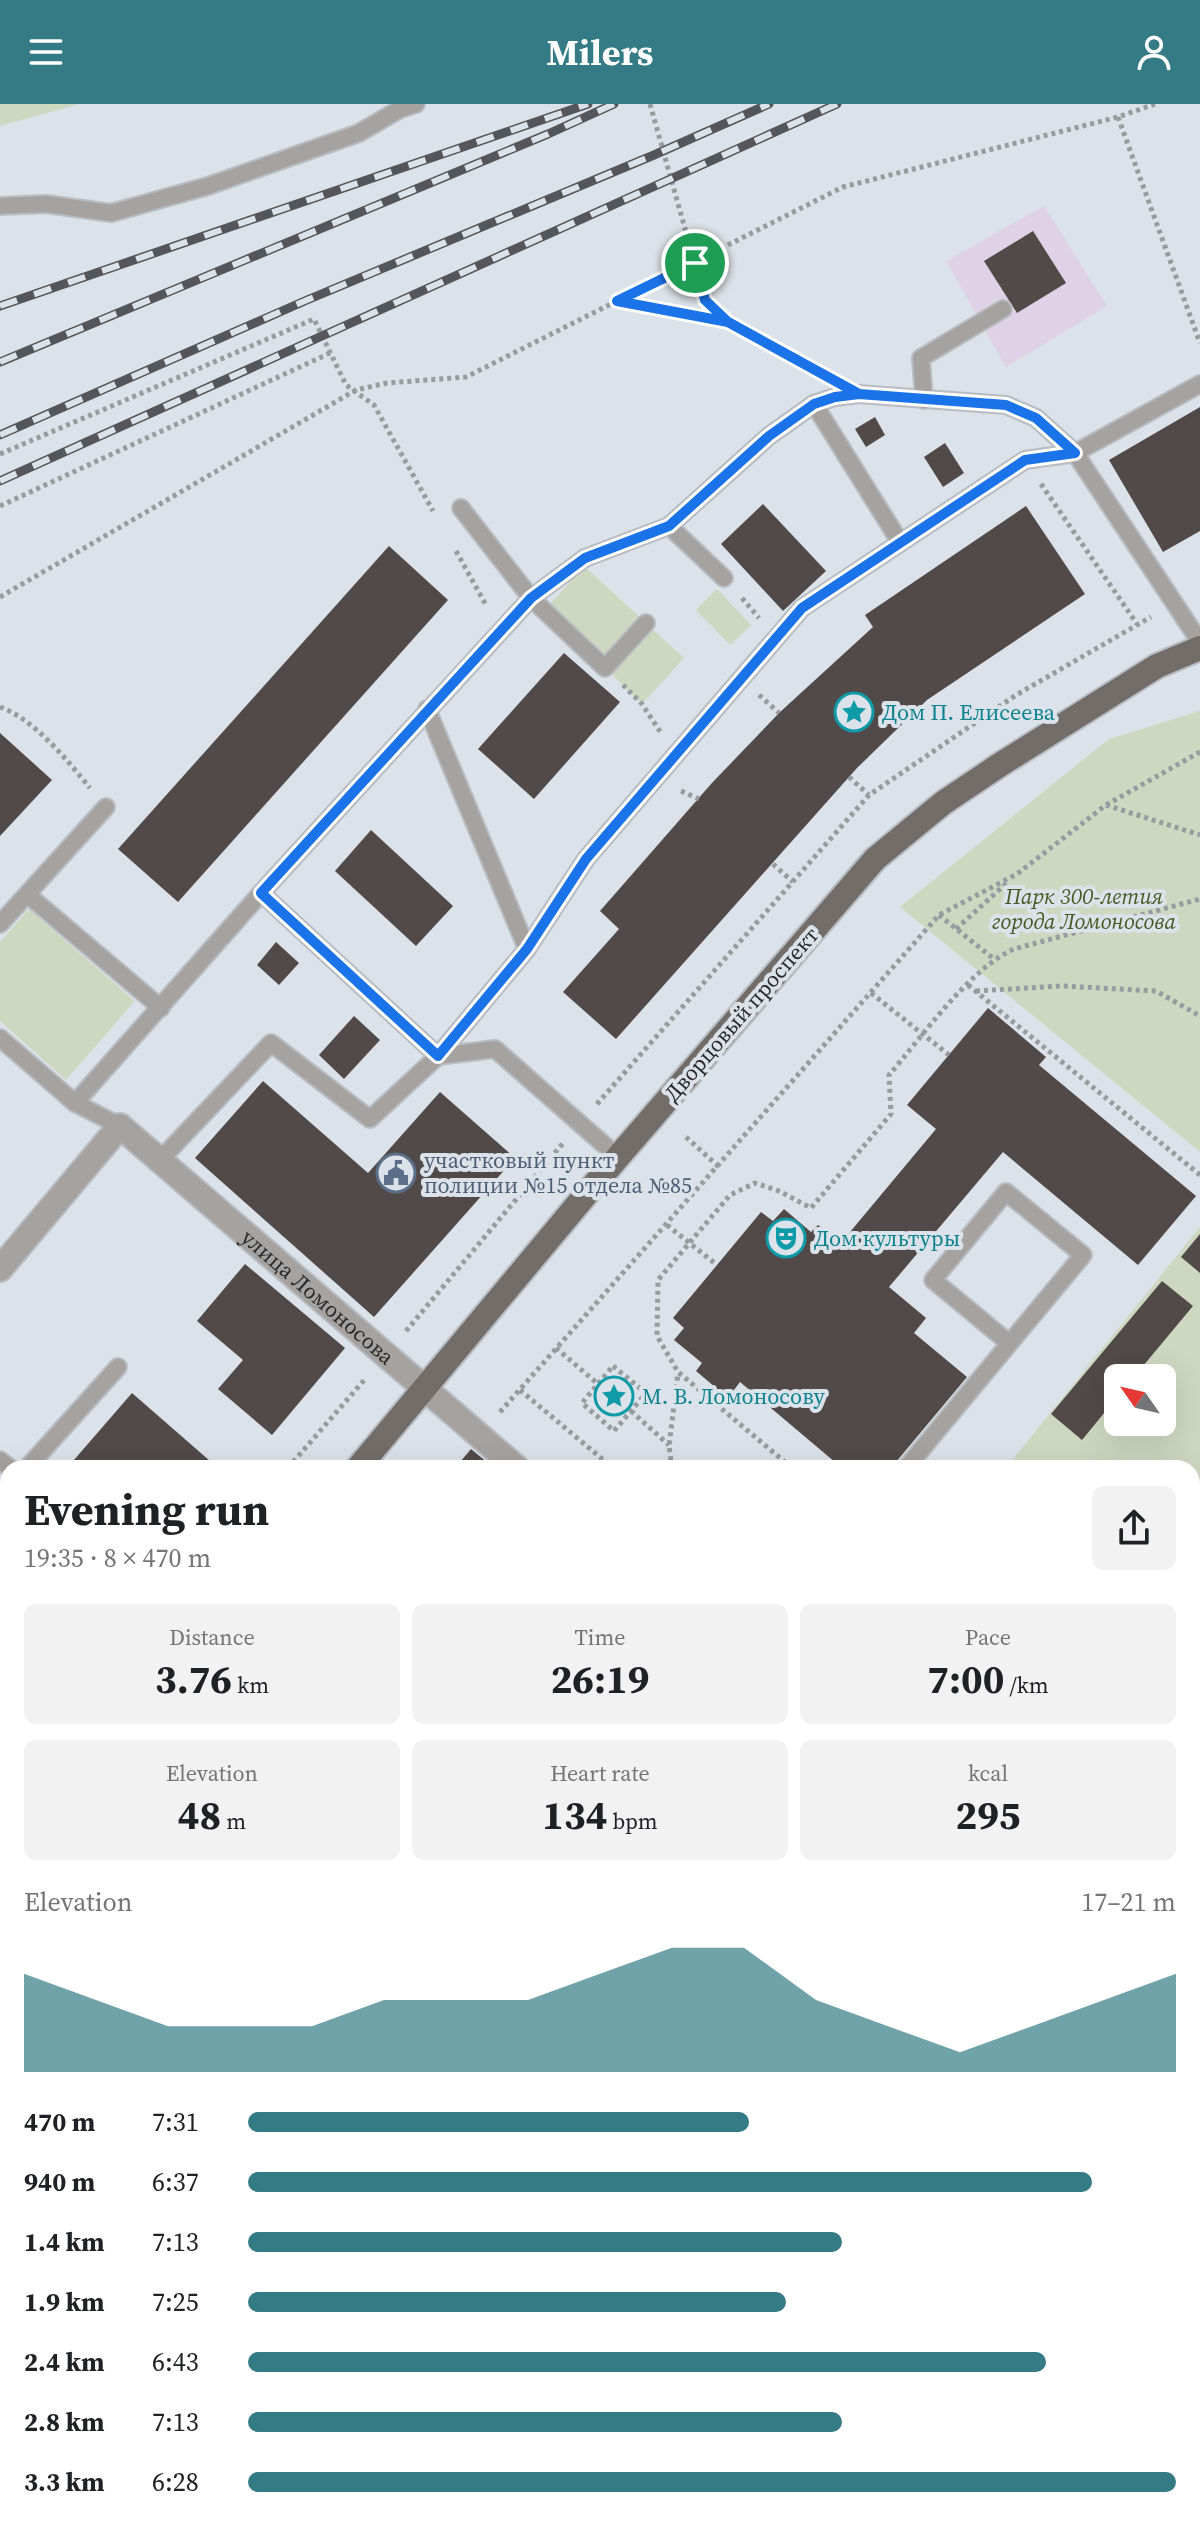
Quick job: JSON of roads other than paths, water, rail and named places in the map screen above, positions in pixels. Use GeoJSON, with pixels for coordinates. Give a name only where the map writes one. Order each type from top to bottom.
{"type":"FeatureCollection","features":[{"type":"Feature","properties":{"kind":"main road","name":"Дворцовый проспект"},"geometry":{"type":"LineString","coordinates":[[364,1460],[618,1157],[860,876],[893,843],[943,803],[1058,727],[1157,666],[1200,645]]}},
{"type":"Feature","properties":{"kind":"street","name":"улица Ломоносова"},"geometry":{"type":"LineString","coordinates":[[120,1126],[507,1460]]}},
{"type":"Feature","properties":{"kind":"street"},"geometry":{"type":"LineString","coordinates":[[0,1269],[120,1126]]}},
{"type":"Feature","properties":{"kind":"lane"},"geometry":{"type":"LineString","coordinates":[[0,206],[46,204],[111,213],[208,186],[359,133],[400,109],[416,104]]}},
{"type":"Feature","properties":{"kind":"lane"},"geometry":{"type":"LineString","coordinates":[[924,400],[921,358],[1003,309]]}},
{"type":"Feature","properties":{"kind":"lane"},"geometry":{"type":"LineString","coordinates":[[160,1160],[271,1043],[370,1119],[438,1056],[527,949],[586,859],[802,608],[1025,460],[1075,453],[1200,384]]}},
{"type":"Feature","properties":{"kind":"lane"},"geometry":{"type":"LineString","coordinates":[[75,1103],[427,709],[531,598],[585,558],[669,526],[769,436],[814,404],[859,394],[1006,405],[1036,418],[1075,453],[1200,645]]}},
{"type":"Feature","properties":{"kind":"lane"},"geometry":{"type":"LineString","coordinates":[[814,404],[900,542]]}},
{"type":"Feature","properties":{"kind":"lane"},"geometry":{"type":"LineString","coordinates":[[461,508],[531,598],[605,668],[646,623]]}},
{"type":"Feature","properties":{"kind":"lane"},"geometry":{"type":"LineString","coordinates":[[669,526],[724,578]]}},
{"type":"Feature","properties":{"kind":"lane"},"geometry":{"type":"LineString","coordinates":[[427,709],[527,949]]}},
{"type":"Feature","properties":{"kind":"lane"},"geometry":{"type":"LineString","coordinates":[[0,924],[106,807]]}},
{"type":"Feature","properties":{"kind":"lane"},"geometry":{"type":"LineString","coordinates":[[261,893],[438,1056],[495,1049],[618,1157]]}},
{"type":"Feature","properties":{"kind":"lane"},"geometry":{"type":"LineString","coordinates":[[28,895],[161,1008]]}},
{"type":"Feature","properties":{"kind":"lane"},"geometry":{"type":"LineString","coordinates":[[0,1038],[75,1103],[120,1126]]}},
{"type":"Feature","properties":{"kind":"lane"},"geometry":{"type":"LineString","coordinates":[[913,1460],[1083,1255],[1006,1192],[933,1280],[1009,1343]]}},
{"type":"Feature","properties":{"kind":"lane"},"geometry":{"type":"LineString","coordinates":[[34,1460],[118,1367]]}},
{"type":"Feature","properties":{"kind":"railway"},"geometry":{"type":"LineString","coordinates":[[0,306],[588,104]]}},
{"type":"Feature","properties":{"kind":"railway"},"geometry":{"type":"LineString","coordinates":[[0,362],[614,104]]}},
{"type":"Feature","properties":{"kind":"railway"},"geometry":{"type":"LineString","coordinates":[[0,435],[307,300],[769,104]]}},
{"type":"Feature","properties":{"kind":"railway"},"geometry":{"type":"LineString","coordinates":[[0,481],[837,104]]}},
{"type":"Feature","properties":{"kind":"place","name":"Дом П. Елисеева"},"geometry":{"type":"Point","coordinates":[854,712]}},
{"type":"Feature","properties":{"kind":"place","name":"участковый пункт полиции №15 отдела №85"},"geometry":{"type":"Point","coordinates":[396,1173]}},
{"type":"Feature","properties":{"kind":"place","name":"Дом культуры"},"geometry":{"type":"Point","coordinates":[786,1238]}},
{"type":"Feature","properties":{"kind":"place","name":"М. В. Ломоносову"},"geometry":{"type":"Point","coordinates":[614,1396]}},
{"type":"Feature","properties":{"kind":"park label","name":"Парк 300-летия города Ломоносова"},"geometry":{"type":"Point","coordinates":[1084,908]}}]}
